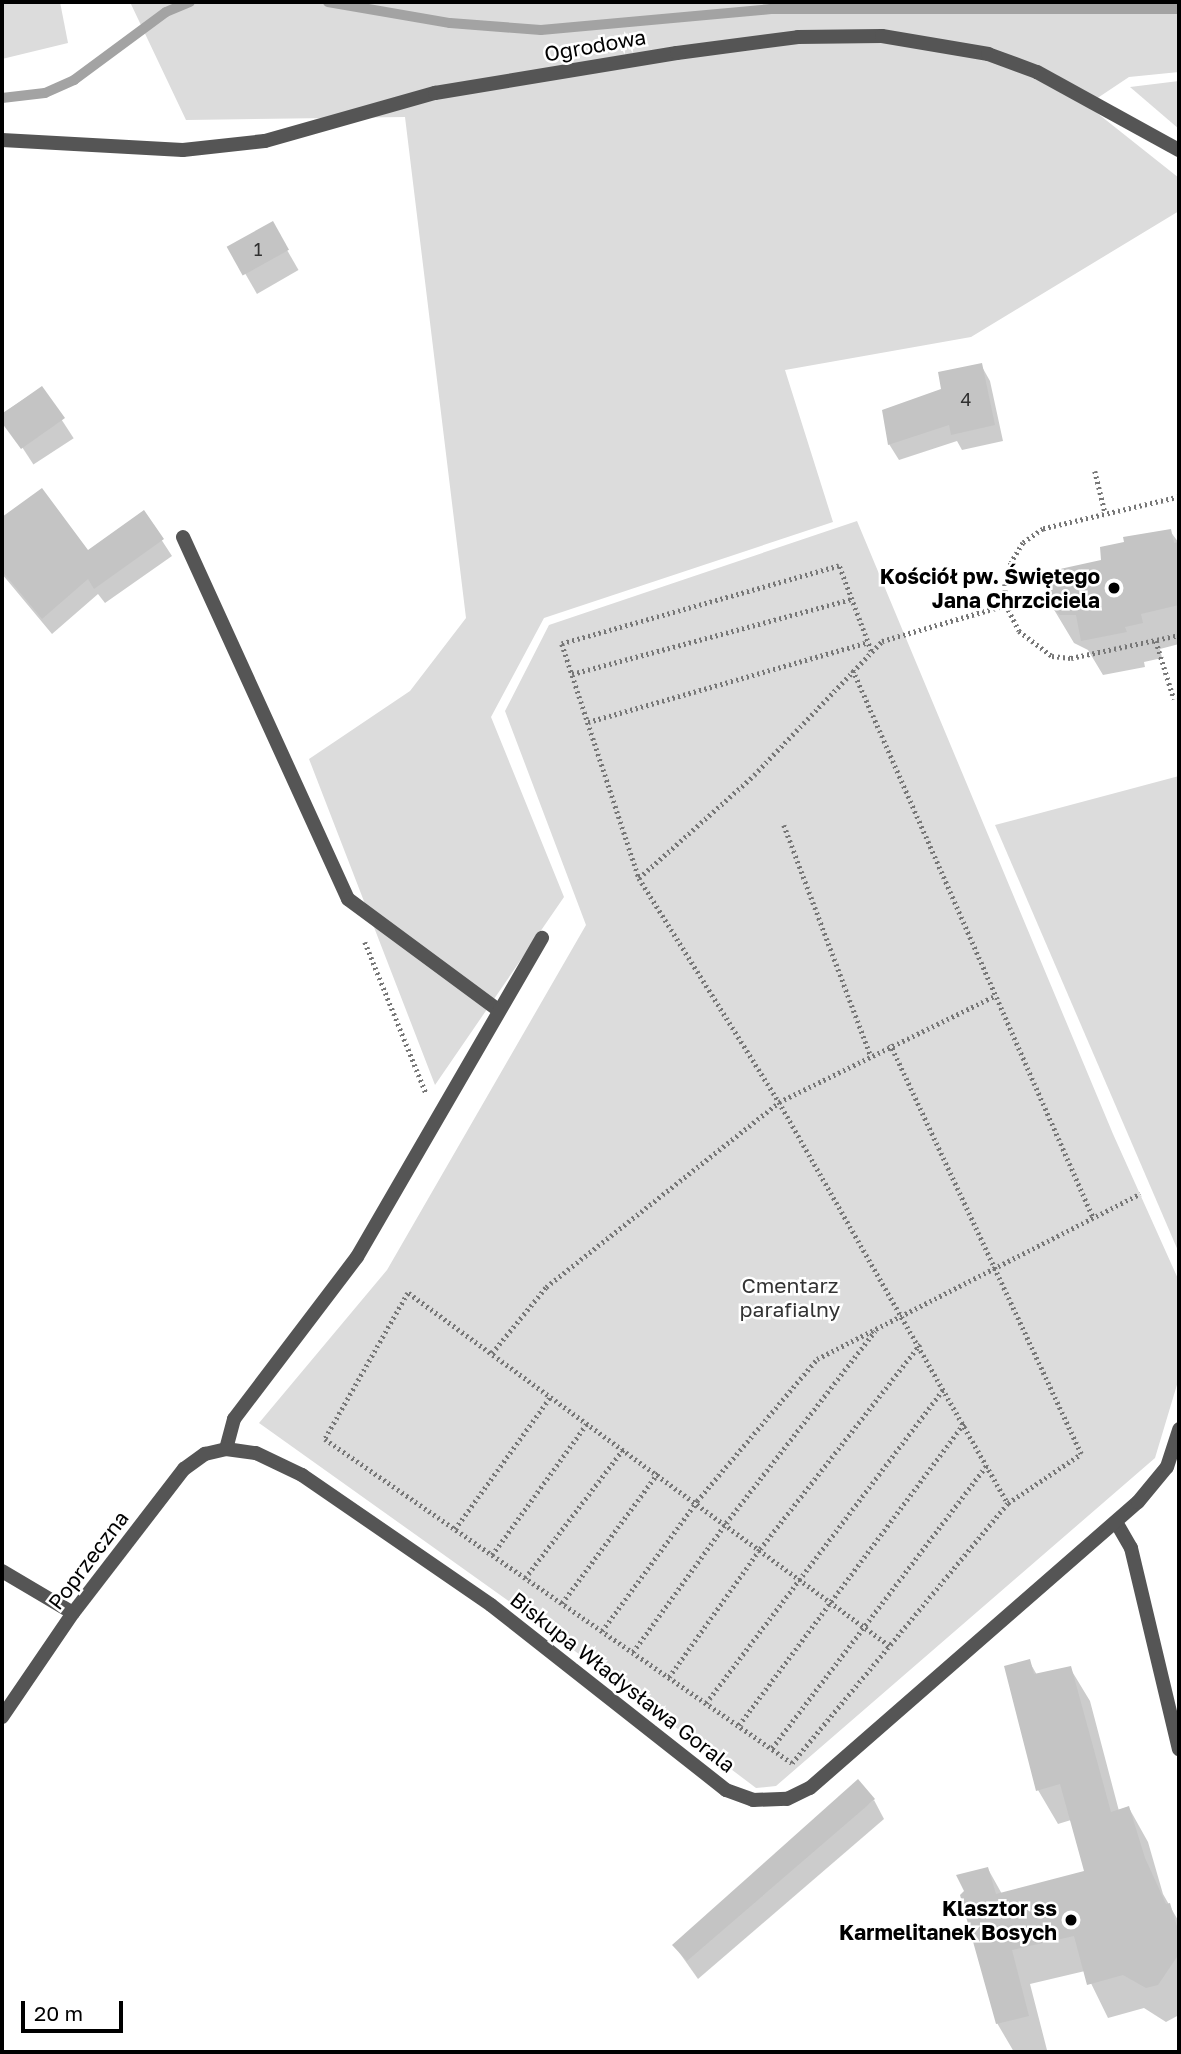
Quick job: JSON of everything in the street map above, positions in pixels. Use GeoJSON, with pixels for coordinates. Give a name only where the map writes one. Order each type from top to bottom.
{"type":"FeatureCollection","features":[{"type":"Feature","properties":{"kind":"street","name":"Ogrodowa"},"geometry":{"type":"LineString","coordinates":[[2,140],[183,150],[265,141],[435,93],[677,52],[798,37],[882,36],[988,54],[1037,72],[1179,150]]}},
{"type":"Feature","properties":{"kind":"street"},"geometry":{"type":"LineString","coordinates":[[183,537],[348,899],[498,1010]]}},
{"type":"Feature","properties":{"kind":"street"},"geometry":{"type":"LineString","coordinates":[[226,1449],[234,1419],[357,1257],[542,938]]}},
{"type":"Feature","properties":{"kind":"street","name":"Biskupa Władysława Gorala"},"geometry":{"type":"LineString","coordinates":[[226,1449],[256,1453],[302,1475],[491,1605],[726,1790],[753,1800],[787,1799],[810,1788],[1156,1484],[1179,1429]]}},
{"type":"Feature","properties":{"kind":"street","name":"Poprzeczna"},"geometry":{"type":"LineString","coordinates":[[2,1717],[73,1614],[184,1469],[205,1454],[226,1449]]}},
{"type":"Feature","properties":{"kind":"street"},"geometry":{"type":"LineString","coordinates":[[1115,1522],[1131,1548],[1179,1749]]}},
{"type":"Feature","properties":{"kind":"street"},"geometry":{"type":"LineString","coordinates":[[2,1571],[73,1614]]}},
{"type":"Feature","properties":{"kind":"path"},"geometry":{"type":"LineString","coordinates":[[1095,471],[1105,512]]}},
{"type":"Feature","properties":{"kind":"path"},"geometry":{"type":"LineString","coordinates":[[1179,497],[1105,512],[1043,529],[1023,544],[1011,563],[1006,605],[1019,631],[1052,656],[1071,658],[1179,635]]}},
{"type":"Feature","properties":{"kind":"path"},"geometry":{"type":"LineString","coordinates":[[871,651],[839,566],[562,644],[639,878],[779,1102],[1009,1503]]}},
{"type":"Feature","properties":{"kind":"path"},"geometry":{"type":"LineString","coordinates":[[572,674],[852,599]]}},
{"type":"Feature","properties":{"kind":"path"},"geometry":{"type":"LineString","coordinates":[[639,878],[754,775],[882,641],[1006,605]]}},
{"type":"Feature","properties":{"kind":"path"},"geometry":{"type":"LineString","coordinates":[[1156,641],[1174,699]]}},
{"type":"Feature","properties":{"kind":"path"},"geometry":{"type":"LineString","coordinates":[[587,722],[868,642]]}},
{"type":"Feature","properties":{"kind":"path"},"geometry":{"type":"LineString","coordinates":[[853,670],[1093,1217]]}},
{"type":"Feature","properties":{"kind":"path"},"geometry":{"type":"LineString","coordinates":[[784,825],[870,1054]]}},
{"type":"Feature","properties":{"kind":"path"},"geometry":{"type":"LineString","coordinates":[[363,938],[438,1114]]}},
{"type":"Feature","properties":{"kind":"path"},"geometry":{"type":"LineString","coordinates":[[492,1353],[547,1287],[779,1102],[890,1044],[996,995]]}},
{"type":"Feature","properties":{"kind":"path"},"geometry":{"type":"LineString","coordinates":[[889,1646],[697,1501],[408,1293],[325,1439],[792,1763],[1009,1503],[1081,1454],[890,1044]]}},
{"type":"Feature","properties":{"kind":"path"},"geometry":{"type":"LineString","coordinates":[[602,1631],[697,1501],[817,1359],[1140,1194]]}},
{"type":"Feature","properties":{"kind":"path"},"geometry":{"type":"LineString","coordinates":[[633,1652],[726,1523],[877,1328]]}},
{"type":"Feature","properties":{"kind":"path"},"geometry":{"type":"LineString","coordinates":[[669,1677],[760,1549],[920,1344]]}},
{"type":"Feature","properties":{"kind":"path"},"geometry":{"type":"LineString","coordinates":[[706,1703],[798,1577],[944,1388]]}},
{"type":"Feature","properties":{"kind":"path"},"geometry":{"type":"LineString","coordinates":[[455,1529],[551,1396]]}},
{"type":"Feature","properties":{"kind":"path"},"geometry":{"type":"LineString","coordinates":[[492,1555],[588,1422]]}},
{"type":"Feature","properties":{"kind":"path"},"geometry":{"type":"LineString","coordinates":[[738,1726],[964,1423]]}},
{"type":"Feature","properties":{"kind":"path"},"geometry":{"type":"LineString","coordinates":[[525,1578],[624,1448]]}},
{"type":"Feature","properties":{"kind":"path"},"geometry":{"type":"LineString","coordinates":[[772,1748],[987,1465]]}},
{"type":"Feature","properties":{"kind":"path"},"geometry":{"type":"LineString","coordinates":[[562,1603],[658,1473]]}},
{"type":"Feature","properties":{"kind":"green space"},"geometry":{"type":"Polygon","coordinates":[[[2,2],[60,2],[68,43],[2,59],[2,2]]]}},
{"type":"Feature","properties":{"kind":"green space"},"geometry":{"type":"Polygon","coordinates":[[[130,2],[1179,2],[1179,72],[1129,77],[1087,105],[1179,178],[1179,211],[971,337],[785,370],[833,522],[544,618],[491,717],[564,897],[435,1085],[309,759],[410,691],[466,618],[405,117],[186,120],[130,2]]]}},
{"type":"Feature","properties":{"kind":"green space"},"geometry":{"type":"Polygon","coordinates":[[[1179,81],[1179,129],[1130,87],[1179,81]]]}},
{"type":"Feature","properties":{"kind":"green space","name":"Cmentarz parafialny"},"geometry":{"type":"Polygon","coordinates":[[[857,521],[1113,1134],[1179,1281],[1179,1378],[1155,1458],[776,1786],[756,1788],[510,1602],[259,1423],[387,1270],[586,925],[505,711],[549,625],[857,521]]]}},
{"type":"Feature","properties":{"kind":"green space"},"geometry":{"type":"Polygon","coordinates":[[[1179,776],[1179,1253],[995,825],[1179,776]]]}},
{"type":"Feature","properties":{"kind":"building"},"geometry":{"type":"Polygon","coordinates":[[[273,221],[289,250],[243,276],[227,247],[273,221]]]}},
{"type":"Feature","properties":{"kind":"building"},"geometry":{"type":"Polygon","coordinates":[[[982,363],[995,425],[951,435],[949,425],[888,445],[882,410],[941,389],[938,372],[982,363]]]}},
{"type":"Feature","properties":{"kind":"building"},"geometry":{"type":"Polygon","coordinates":[[[42,386],[65,418],[21,449],[2,423],[2,414],[42,386]]]}},
{"type":"Feature","properties":{"kind":"building"},"geometry":{"type":"Polygon","coordinates":[[[42,488],[88,550],[144,510],[164,539],[94,589],[88,579],[42,619],[2,571],[2,517],[42,488]]]}},
{"type":"Feature","properties":{"kind":"building","name":"Kościół pw. Świętego Jana Chrzciciela"},"geometry":{"type":"Polygon","coordinates":[[[1171,529],[1174,543],[1179,542],[1179,605],[1141,614],[1143,623],[1125,627],[1127,632],[1081,641],[1076,615],[1060,615],[1052,608],[1050,582],[1060,569],[1101,560],[1100,547],[1124,542],[1123,537],[1171,529]]]}},
{"type":"Feature","properties":{"kind":"building","name":"Klasztor ss Karmelitanek Bosych"},"geometry":{"type":"Polygon","coordinates":[[[1030,1659],[1034,1674],[1071,1666],[1111,1812],[1129,1806],[1145,1858],[1166,1904],[1170,1903],[1179,1933],[1179,1954],[1158,1985],[1146,1988],[1123,1975],[1087,1985],[1074,1936],[1012,1950],[1029,2016],[996,2024],[960,1895],[964,1891],[956,1875],[988,1867],[996,1894],[1084,1871],[1060,1784],[1036,1791],[1004,1666],[1030,1659]]]}},
{"type":"Feature","properties":{"kind":"building"},"geometry":{"type":"Polygon","coordinates":[[[858,1779],[875,1799],[687,1961],[672,1945],[858,1779]]]}},
{"type":"Feature","properties":{"kind":"waterway"},"geometry":{"type":"LineString","coordinates":[[2,98],[45,93],[74,80],[166,12],[190,2]]}},
{"type":"Feature","properties":{"kind":"waterway"},"geometry":{"type":"LineString","coordinates":[[328,2],[450,23],[541,30],[771,9],[1179,9]]}},
{"type":"Feature","properties":{"kind":"place","name":"Kościół pw. Świętego Jana Chrzciciela"},"geometry":{"type":"Point","coordinates":[1114,588]}},
{"type":"Feature","properties":{"kind":"place","name":"Klasztor ss Karmelitanek Bosych"},"geometry":{"type":"Point","coordinates":[1071,1920]}}]}
